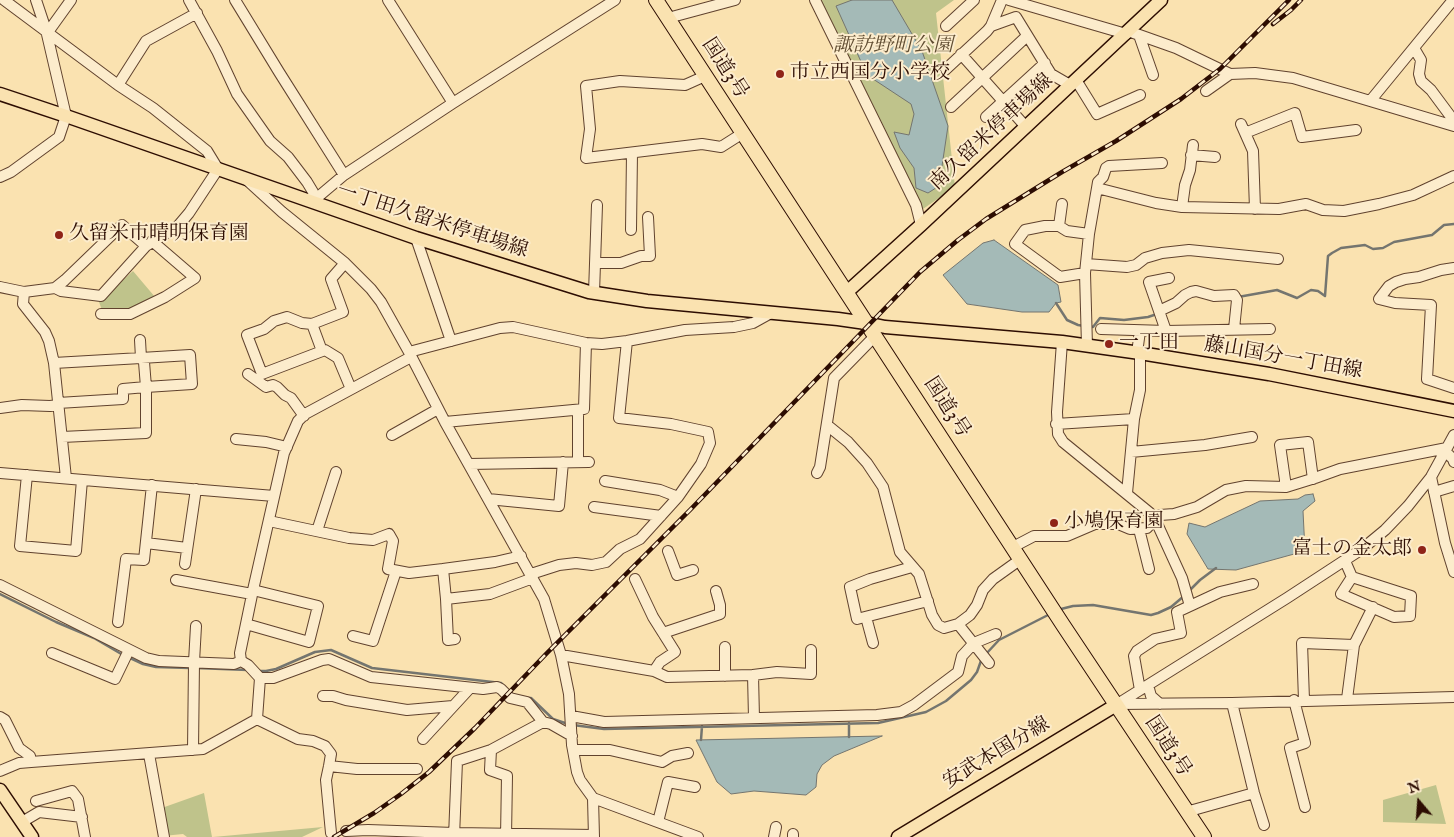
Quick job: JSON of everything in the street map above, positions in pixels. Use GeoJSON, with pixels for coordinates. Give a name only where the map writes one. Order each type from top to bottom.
{"type":"FeatureCollection","features":[{"type":"Feature","properties":{"kind":"highway","name":"国道3号"},"geometry":{"type":"LineString","coordinates":[[656,0],[1204,837]]}},
{"type":"Feature","properties":{"kind":"main road","name":"南久留米停車場線"},"geometry":{"type":"LineString","coordinates":[[846,292],[922,225],[1073,83],[1131,33],[1161,0]]}},
{"type":"Feature","properties":{"kind":"main road","name":"一丁田久留米停車場線"},"geometry":{"type":"LineString","coordinates":[[0,94],[416,238],[594,293],[647,301],[866,323]]}},
{"type":"Feature","properties":{"kind":"main road","name":"藤山国分一丁田線"},"geometry":{"type":"LineString","coordinates":[[866,323],[885,327],[1062,342],[1138,353],[1269,374],[1454,411]]}},
{"type":"Feature","properties":{"kind":"main road","name":"安武本国分線"},"geometry":{"type":"LineString","coordinates":[[898,837],[1116,704]]}},
{"type":"Feature","properties":{"kind":"main road"},"geometry":{"type":"LineString","coordinates":[[0,790],[4,804],[22,822],[32,837]]}},
{"type":"Feature","properties":{"kind":"street"},"geometry":{"type":"LineString","coordinates":[[4,0],[152,108],[207,151],[218,169],[178,226],[149,244],[101,296],[61,291],[55,288]]}},
{"type":"Feature","properties":{"kind":"street"},"geometry":{"type":"LineString","coordinates":[[0,178],[59,137],[66,116],[47,31],[36,0]]}},
{"type":"Feature","properties":{"kind":"street"},"geometry":{"type":"LineString","coordinates":[[47,31],[71,0]]}},
{"type":"Feature","properties":{"kind":"street"},"geometry":{"type":"LineString","coordinates":[[189,0],[238,94],[270,141],[288,157],[307,182],[313,192],[312,202]]}},
{"type":"Feature","properties":{"kind":"street"},"geometry":{"type":"LineString","coordinates":[[235,0],[344,175]]}},
{"type":"Feature","properties":{"kind":"street"},"geometry":{"type":"LineString","coordinates":[[388,0],[453,103]]}},
{"type":"Feature","properties":{"kind":"street"},"geometry":{"type":"LineString","coordinates":[[312,202],[344,175],[615,0]]}},
{"type":"Feature","properties":{"kind":"street"},"geometry":{"type":"LineString","coordinates":[[668,18],[735,0]]}},
{"type":"Feature","properties":{"kind":"street"},"geometry":{"type":"LineString","coordinates":[[815,0],[916,205],[922,225]]}},
{"type":"Feature","properties":{"kind":"street"},"geometry":{"type":"LineString","coordinates":[[946,26],[974,0]]}},
{"type":"Feature","properties":{"kind":"street"},"geometry":{"type":"LineString","coordinates":[[945,70],[990,26],[1002,0]]}},
{"type":"Feature","properties":{"kind":"street"},"geometry":{"type":"LineString","coordinates":[[1009,0],[1131,33],[1176,48],[1230,74],[1255,73],[1293,78],[1454,126]]}},
{"type":"Feature","properties":{"kind":"street"},"geometry":{"type":"LineString","coordinates":[[1371,100],[1453,0]]}},
{"type":"Feature","properties":{"kind":"street"},"geometry":{"type":"LineString","coordinates":[[118,85],[146,41],[197,13]]}},
{"type":"Feature","properties":{"kind":"street"},"geometry":{"type":"LineString","coordinates":[[990,26],[1016,17],[1051,74],[1073,83],[1097,114],[1140,94]]}},
{"type":"Feature","properties":{"kind":"street"},"geometry":{"type":"LineString","coordinates":[[1131,33],[1153,75]]}},
{"type":"Feature","properties":{"kind":"street"},"geometry":{"type":"LineString","coordinates":[[951,106],[1027,36]]}},
{"type":"Feature","properties":{"kind":"street"},"geometry":{"type":"LineString","coordinates":[[1414,48],[1421,60],[1419,74],[1421,82],[1450,110],[1454,121]]}},
{"type":"Feature","properties":{"kind":"street"},"geometry":{"type":"LineString","coordinates":[[961,54],[1026,127]]}},
{"type":"Feature","properties":{"kind":"street"},"geometry":{"type":"LineString","coordinates":[[986,118],[1045,63]]}},
{"type":"Feature","properties":{"kind":"street"},"geometry":{"type":"LineString","coordinates":[[1206,92],[1230,74]]}},
{"type":"Feature","properties":{"kind":"street"},"geometry":{"type":"LineString","coordinates":[[705,76],[686,85],[620,81],[586,86],[590,129],[586,158],[702,144],[721,147],[743,133]]}},
{"type":"Feature","properties":{"kind":"street"},"geometry":{"type":"LineString","coordinates":[[1255,209],[1253,151],[1243,129],[1295,113],[1302,137],[1356,130]]}},
{"type":"Feature","properties":{"kind":"street"},"geometry":{"type":"LineString","coordinates":[[1182,207],[1192,150],[1215,157]]}},
{"type":"Feature","properties":{"kind":"street"},"geometry":{"type":"LineString","coordinates":[[631,230],[632,153]]}},
{"type":"Feature","properties":{"kind":"street"},"geometry":{"type":"LineString","coordinates":[[1087,346],[1085,269],[1098,182],[1109,166],[1162,163]]}},
{"type":"Feature","properties":{"kind":"street"},"geometry":{"type":"LineString","coordinates":[[1097,188],[1156,203],[1182,207],[1279,209],[1306,204],[1323,210],[1344,211],[1413,195],[1454,176]]}},
{"type":"Feature","properties":{"kind":"street"},"geometry":{"type":"LineString","coordinates":[[245,178],[282,212],[346,263],[381,302],[445,422],[544,599],[561,655],[569,694],[573,750],[580,780],[594,798],[698,837]]}},
{"type":"Feature","properties":{"kind":"street"},"geometry":{"type":"LineString","coordinates":[[1059,226],[1062,204]]}},
{"type":"Feature","properties":{"kind":"street"},"geometry":{"type":"LineString","coordinates":[[594,293],[597,205]]}},
{"type":"Feature","properties":{"kind":"street"},"geometry":{"type":"LineString","coordinates":[[595,264],[621,263],[640,256],[650,256],[648,217]]}},
{"type":"Feature","properties":{"kind":"street"},"geometry":{"type":"LineString","coordinates":[[0,286],[24,292],[55,288],[122,225],[195,278],[165,297],[130,314],[101,314]]}},
{"type":"Feature","properties":{"kind":"street"},"geometry":{"type":"LineString","coordinates":[[1089,234],[1067,231],[1059,226],[1045,226],[1025,230],[1015,244],[1060,277],[1085,269],[1127,267],[1136,265],[1145,258],[1162,253],[1189,250],[1278,259]]}},
{"type":"Feature","properties":{"kind":"street"},"geometry":{"type":"LineString","coordinates":[[416,238],[451,340]]}},
{"type":"Feature","properties":{"kind":"street"},"geometry":{"type":"LineString","coordinates":[[346,263],[331,279],[344,312],[312,324],[302,323],[287,317],[274,321],[264,329],[247,335],[262,374],[325,350],[338,358],[351,389]]}},
{"type":"Feature","properties":{"kind":"street"},"geometry":{"type":"LineString","coordinates":[[1454,268],[1396,282],[1389,286],[1379,298],[1395,303],[1431,305],[1427,379],[1454,388]]}},
{"type":"Feature","properties":{"kind":"street"},"geometry":{"type":"LineString","coordinates":[[1166,331],[1149,282],[1169,278]]}},
{"type":"Feature","properties":{"kind":"street"},"geometry":{"type":"LineString","coordinates":[[24,292],[24,304],[45,332],[54,362],[66,478]]}},
{"type":"Feature","properties":{"kind":"street"},"geometry":{"type":"LineString","coordinates":[[1158,311],[1176,303],[1191,292],[1201,292],[1214,296],[1234,295],[1237,300],[1234,329]]}},
{"type":"Feature","properties":{"kind":"street"},"geometry":{"type":"LineString","coordinates":[[240,661],[252,592],[284,453],[298,421],[304,416],[410,355],[451,340],[500,328],[513,328],[586,343],[602,344],[685,330],[734,327],[753,323],[771,313]]}},
{"type":"Feature","properties":{"kind":"street"},"geometry":{"type":"LineString","coordinates":[[312,324],[322,352]]}},
{"type":"Feature","properties":{"kind":"street"},"geometry":{"type":"LineString","coordinates":[[1100,330],[1270,329]]}},
{"type":"Feature","properties":{"kind":"street"},"geometry":{"type":"LineString","coordinates":[[1127,493],[1134,419],[1140,390],[1138,353],[1140,331]]}},
{"type":"Feature","properties":{"kind":"street"},"geometry":{"type":"LineString","coordinates":[[817,473],[820,467],[834,378],[875,336]]}},
{"type":"Feature","properties":{"kind":"street"},"geometry":{"type":"LineString","coordinates":[[62,437],[146,433],[146,387],[140,340]]}},
{"type":"Feature","properties":{"kind":"street"},"geometry":{"type":"LineString","coordinates":[[446,600],[490,594],[559,565],[576,563],[592,565],[606,562],[620,549],[640,539],[678,497],[701,464],[710,444],[708,432],[671,424],[619,418],[627,341]]}},
{"type":"Feature","properties":{"kind":"street"},"geometry":{"type":"LineString","coordinates":[[1062,342],[1056,424],[1058,434],[1063,442],[1127,493],[1155,519],[1182,578],[1190,606]]}},
{"type":"Feature","properties":{"kind":"street"},"geometry":{"type":"LineString","coordinates":[[445,422],[584,409],[586,343]]}},
{"type":"Feature","properties":{"kind":"street"},"geometry":{"type":"LineString","coordinates":[[0,408],[22,404],[50,406],[123,398],[123,389],[192,384],[190,355],[54,362]]}},
{"type":"Feature","properties":{"kind":"street"},"geometry":{"type":"LineString","coordinates":[[248,374],[266,387],[273,385],[278,387],[285,395],[291,398],[304,416]]}},
{"type":"Feature","properties":{"kind":"street"},"geometry":{"type":"LineString","coordinates":[[392,436],[438,408]]}},
{"type":"Feature","properties":{"kind":"street"},"geometry":{"type":"LineString","coordinates":[[578,410],[578,462]]}},
{"type":"Feature","properties":{"kind":"street"},"geometry":{"type":"LineString","coordinates":[[1056,424],[1134,419]]}},
{"type":"Feature","properties":{"kind":"street"},"geometry":{"type":"LineString","coordinates":[[827,425],[848,442],[867,463],[883,487],[900,552],[919,574],[932,615],[938,625],[944,628],[958,624],[970,615],[977,605],[983,590],[1034,536],[1067,536],[1095,524],[1118,524],[1130,529],[1139,530],[1147,528],[1160,515],[1174,514],[1197,506],[1226,490],[1246,486],[1286,487],[1340,469],[1446,450]]}},
{"type":"Feature","properties":{"kind":"street"},"geometry":{"type":"LineString","coordinates":[[1116,704],[1362,549],[1385,530],[1408,506],[1431,477],[1454,435]]}},
{"type":"Feature","properties":{"kind":"street"},"geometry":{"type":"LineString","coordinates":[[1131,452],[1205,445],[1252,436]]}},
{"type":"Feature","properties":{"kind":"street"},"geometry":{"type":"LineString","coordinates":[[236,439],[266,442],[287,447]]}},
{"type":"Feature","properties":{"kind":"street"},"geometry":{"type":"LineString","coordinates":[[1286,487],[1280,445],[1308,442],[1313,479]]}},
{"type":"Feature","properties":{"kind":"street"},"geometry":{"type":"LineString","coordinates":[[1446,450],[1454,462]]}},
{"type":"Feature","properties":{"kind":"street"},"geometry":{"type":"LineString","coordinates":[[488,499],[560,506],[563,462]]}},
{"type":"Feature","properties":{"kind":"street"},"geometry":{"type":"LineString","coordinates":[[469,464],[590,462]]}},
{"type":"Feature","properties":{"kind":"street"},"geometry":{"type":"LineString","coordinates":[[317,531],[336,472]]}},
{"type":"Feature","properties":{"kind":"street"},"geometry":{"type":"LineString","coordinates":[[0,473],[274,496]]}},
{"type":"Feature","properties":{"kind":"street"},"geometry":{"type":"LineString","coordinates":[[27,475],[20,546],[76,551],[82,480]]}},
{"type":"Feature","properties":{"kind":"street"},"geometry":{"type":"LineString","coordinates":[[1431,477],[1445,543],[1454,572]]}},
{"type":"Feature","properties":{"kind":"street"},"geometry":{"type":"LineString","coordinates":[[605,481],[660,490],[678,497]]}},
{"type":"Feature","properties":{"kind":"street"},"geometry":{"type":"LineString","coordinates":[[118,622],[126,559],[144,560],[152,486]]}},
{"type":"Feature","properties":{"kind":"street"},"geometry":{"type":"LineString","coordinates":[[1434,492],[1454,486]]}},
{"type":"Feature","properties":{"kind":"street"},"geometry":{"type":"LineString","coordinates":[[185,564],[196,489]]}},
{"type":"Feature","properties":{"kind":"street"},"geometry":{"type":"LineString","coordinates":[[594,506],[661,516]]}},
{"type":"Feature","properties":{"kind":"street"},"geometry":{"type":"LineString","coordinates":[[269,521],[349,538],[373,540],[389,534],[393,541],[388,569],[410,573],[495,562],[521,556]]}},
{"type":"Feature","properties":{"kind":"street"},"geometry":{"type":"LineString","coordinates":[[1139,530],[1150,569]]}},
{"type":"Feature","properties":{"kind":"street"},"geometry":{"type":"LineString","coordinates":[[146,543],[187,548]]}},
{"type":"Feature","properties":{"kind":"street"},"geometry":{"type":"LineString","coordinates":[[668,551],[677,575],[694,570]]}},
{"type":"Feature","properties":{"kind":"street"},"geometry":{"type":"LineString","coordinates":[[1345,561],[1352,577],[1411,596],[1410,616],[1394,617],[1341,594],[1352,577]]}},
{"type":"Feature","properties":{"kind":"street"},"geometry":{"type":"LineString","coordinates":[[912,567],[850,587],[857,619],[928,601]]}},
{"type":"Feature","properties":{"kind":"street"},"geometry":{"type":"LineString","coordinates":[[443,569],[448,640],[455,639]]}},
{"type":"Feature","properties":{"kind":"street"},"geometry":{"type":"LineString","coordinates":[[353,636],[373,641],[396,570]]}},
{"type":"Feature","properties":{"kind":"street"},"geometry":{"type":"LineString","coordinates":[[635,579],[653,617],[675,652],[660,662],[654,671]]}},
{"type":"Feature","properties":{"kind":"street"},"geometry":{"type":"LineString","coordinates":[[176,580],[252,592],[318,606],[309,642],[246,624]]}},
{"type":"Feature","properties":{"kind":"street"},"geometry":{"type":"LineString","coordinates":[[1160,704],[1144,687],[1134,656],[1137,651],[1155,639],[1181,633],[1177,612],[1220,592],[1253,584]]}},
{"type":"Feature","properties":{"kind":"street"},"geometry":{"type":"LineString","coordinates":[[0,585],[146,658],[159,661],[234,664],[240,661]]}},
{"type":"Feature","properties":{"kind":"street"},"geometry":{"type":"LineString","coordinates":[[663,633],[720,614],[720,605],[716,591]]}},
{"type":"Feature","properties":{"kind":"street"},"geometry":{"type":"LineString","coordinates":[[1347,699],[1354,645],[1372,607]]}},
{"type":"Feature","properties":{"kind":"street"},"geometry":{"type":"LineString","coordinates":[[866,617],[873,643]]}},
{"type":"Feature","properties":{"kind":"street"},"geometry":{"type":"LineString","coordinates":[[958,624],[989,664]]}},
{"type":"Feature","properties":{"kind":"street"},"geometry":{"type":"LineString","coordinates":[[193,750],[196,626]]}},
{"type":"Feature","properties":{"kind":"street"},"geometry":{"type":"LineString","coordinates":[[571,716],[604,722],[877,715],[901,712],[914,706],[958,672],[962,656],[974,643],[996,634]]}},
{"type":"Feature","properties":{"kind":"street"},"geometry":{"type":"LineString","coordinates":[[1305,807],[1290,748],[1305,743],[1299,700],[1302,643],[1354,645]]}},
{"type":"Feature","properties":{"kind":"street"},"geometry":{"type":"LineString","coordinates":[[725,647],[725,676]]}},
{"type":"Feature","properties":{"kind":"street"},"geometry":{"type":"LineString","coordinates":[[52,652],[115,678],[129,650]]}},
{"type":"Feature","properties":{"kind":"street"},"geometry":{"type":"LineString","coordinates":[[561,655],[654,671],[667,677],[725,676],[777,672],[811,674],[811,650]]}},
{"type":"Feature","properties":{"kind":"street"},"geometry":{"type":"LineString","coordinates":[[260,678],[273,678],[322,660],[329,660],[371,677],[483,690],[497,687],[510,698],[527,702],[543,722],[552,724],[572,736]]}},
{"type":"Feature","properties":{"kind":"street"},"geometry":{"type":"LineString","coordinates":[[240,661],[248,665],[260,678],[257,719]]}},
{"type":"Feature","properties":{"kind":"street"},"geometry":{"type":"LineString","coordinates":[[753,675],[754,718]]}},
{"type":"Feature","properties":{"kind":"street"},"geometry":{"type":"LineString","coordinates":[[423,739],[470,688]]}},
{"type":"Feature","properties":{"kind":"street"},"geometry":{"type":"LineString","coordinates":[[323,696],[333,696],[346,700],[407,710],[453,706]]}},
{"type":"Feature","properties":{"kind":"street"},"geometry":{"type":"LineString","coordinates":[[1116,704],[1232,703],[1454,696]]}},
{"type":"Feature","properties":{"kind":"street"},"geometry":{"type":"LineString","coordinates":[[1232,703],[1254,793],[1264,825]]}},
{"type":"Feature","properties":{"kind":"street"},"geometry":{"type":"LineString","coordinates":[[0,717],[5,720],[19,748],[30,756],[32,762]]}},
{"type":"Feature","properties":{"kind":"street"},"geometry":{"type":"LineString","coordinates":[[0,771],[19,763],[203,749],[257,719]]}},
{"type":"Feature","properties":{"kind":"street"},"geometry":{"type":"LineString","coordinates":[[257,719],[298,739],[313,741],[325,746],[331,754],[326,780],[331,833]]}},
{"type":"Feature","properties":{"kind":"street"},"geometry":{"type":"LineString","coordinates":[[454,835],[457,761],[490,750],[543,722]]}},
{"type":"Feature","properties":{"kind":"street"},"geometry":{"type":"LineString","coordinates":[[490,750],[490,770],[507,776],[506,835]]}},
{"type":"Feature","properties":{"kind":"street"},"geometry":{"type":"LineString","coordinates":[[573,750],[610,750],[662,762],[672,756],[688,753]]}},
{"type":"Feature","properties":{"kind":"street"},"geometry":{"type":"LineString","coordinates":[[149,754],[164,837]]}},
{"type":"Feature","properties":{"kind":"street"},"geometry":{"type":"LineString","coordinates":[[330,766],[357,769],[417,769]]}},
{"type":"Feature","properties":{"kind":"street"},"geometry":{"type":"LineString","coordinates":[[658,822],[668,782],[694,787]]}},
{"type":"Feature","properties":{"kind":"street"},"geometry":{"type":"LineString","coordinates":[[36,801],[72,791],[78,799],[85,837]]}},
{"type":"Feature","properties":{"kind":"street"},"geometry":{"type":"LineString","coordinates":[[1186,812],[1254,793]]}},
{"type":"Feature","properties":{"kind":"street"},"geometry":{"type":"LineString","coordinates":[[346,831],[368,830],[454,835],[594,836],[594,798]]}},
{"type":"Feature","properties":{"kind":"street"},"geometry":{"type":"LineString","coordinates":[[22,822],[39,812],[82,818]]}},
{"type":"Feature","properties":{"kind":"green space","name":"諏訪野町公園"},"geometry":{"type":"Polygon","coordinates":[[[819,0],[954,0],[936,13],[955,187],[920,211],[819,0]]]}},
{"type":"Feature","properties":{"kind":"green space"},"geometry":{"type":"Polygon","coordinates":[[[133,271],[155,297],[128,311],[102,310],[99,302],[133,271]]]}},
{"type":"Feature","properties":{"kind":"green space"},"geometry":{"type":"Polygon","coordinates":[[[1436,785],[1446,824],[1383,822],[1383,800],[1436,785]]]}},
{"type":"Feature","properties":{"kind":"green space"},"geometry":{"type":"Polygon","coordinates":[[[204,793],[212,837],[187,837],[183,834],[163,836],[159,809],[204,793]]]}},
{"type":"Feature","properties":{"kind":"green space"},"geometry":{"type":"Polygon","coordinates":[[[323,827],[302,837],[213,837],[323,827]]]}},
{"type":"Feature","properties":{"kind":"water"},"geometry":{"type":"Polygon","coordinates":[[[852,0],[892,0],[922,51],[948,126],[939,186],[928,193],[916,188],[914,168],[900,148],[894,132],[909,135],[914,114],[911,104],[867,75],[836,6],[852,0]]]}},
{"type":"Feature","properties":{"kind":"water"},"geometry":{"type":"Polygon","coordinates":[[[994,240],[1058,285],[1061,302],[1056,303],[1049,312],[1022,312],[967,304],[943,275],[983,243],[994,240]]]}},
{"type":"Feature","properties":{"kind":"water"},"geometry":{"type":"Polygon","coordinates":[[[1313,494],[1315,501],[1303,511],[1305,551],[1236,570],[1208,569],[1187,534],[1189,523],[1205,527],[1260,501],[1298,499],[1305,495],[1313,494]]]}},
{"type":"Feature","properties":{"kind":"water"},"geometry":{"type":"Polygon","coordinates":[[[882,736],[834,756],[822,765],[817,774],[816,787],[806,795],[754,791],[731,794],[717,782],[696,740],[882,736]]]}},
{"type":"Feature","properties":{"kind":"waterway"},"geometry":{"type":"LineString","coordinates":[[1238,297],[1277,290],[1297,298],[1311,290],[1318,291],[1325,296],[1328,256],[1332,253],[1341,248],[1365,245],[1373,249],[1383,248],[1394,242],[1432,235],[1444,225],[1454,224]]}},
{"type":"Feature","properties":{"kind":"waterway"},"geometry":{"type":"LineString","coordinates":[[1056,303],[1067,320],[1084,326]]}},
{"type":"Feature","properties":{"kind":"waterway"},"geometry":{"type":"LineString","coordinates":[[1089,326],[1093,327],[1100,318],[1124,320],[1157,314]]}},
{"type":"Feature","properties":{"kind":"waterway"},"geometry":{"type":"LineString","coordinates":[[1188,592],[1216,568]]}},
{"type":"Feature","properties":{"kind":"waterway"},"geometry":{"type":"LineString","coordinates":[[0,594],[56,622],[94,638],[123,655]]}},
{"type":"Feature","properties":{"kind":"waterway"},"geometry":{"type":"LineString","coordinates":[[1057,610],[1073,606],[1093,605],[1151,615],[1171,607],[1184,596]]}},
{"type":"Feature","properties":{"kind":"waterway"},"geometry":{"type":"LineString","coordinates":[[986,654],[999,640],[1050,614]]}},
{"type":"Feature","properties":{"kind":"waterway"},"geometry":{"type":"LineString","coordinates":[[258,671],[276,669],[315,652],[331,650],[372,668],[501,683],[503,685]]}},
{"type":"Feature","properties":{"kind":"waterway"},"geometry":{"type":"LineString","coordinates":[[128,657],[143,664],[156,667],[190,668]]}},
{"type":"Feature","properties":{"kind":"waterway"},"geometry":{"type":"LineString","coordinates":[[573,725],[604,729],[878,723],[926,712],[946,701],[971,680],[977,672],[982,658]]}},
{"type":"Feature","properties":{"kind":"waterway"},"geometry":{"type":"LineString","coordinates":[[196,668],[248,670]]}},
{"type":"Feature","properties":{"kind":"waterway"},"geometry":{"type":"LineString","coordinates":[[528,698],[531,698],[553,719],[568,724]]}},
{"type":"Feature","properties":{"kind":"waterway"},"geometry":{"type":"LineString","coordinates":[[849,723],[849,737]]}},
{"type":"Feature","properties":{"kind":"waterway"},"geometry":{"type":"LineString","coordinates":[[701,740],[702,726]]}},
{"type":"Feature","properties":{"kind":"railway"},"geometry":{"type":"LineString","coordinates":[[334,837],[401,794],[429,772],[475,728],[690,510],[920,272],[986,219],[1116,141],[1181,99],[1220,69],[1289,0]]}},
{"type":"Feature","properties":{"kind":"railway"},"geometry":{"type":"LineString","coordinates":[[1273,24],[1301,0]]}},
{"type":"Feature","properties":{"kind":"place","name":"市立西国分小学校"},"geometry":{"type":"Point","coordinates":[780,74]}},
{"type":"Feature","properties":{"kind":"place","name":"久留米市晴明保育園"},"geometry":{"type":"Point","coordinates":[59,235]}},
{"type":"Feature","properties":{"kind":"place","name":"一丁田"},"geometry":{"type":"Point","coordinates":[1109,344]}},
{"type":"Feature","properties":{"kind":"place","name":"小鳩保育園"},"geometry":{"type":"Point","coordinates":[1054,523]}},
{"type":"Feature","properties":{"kind":"place","name":"富士の金太郎"},"geometry":{"type":"Point","coordinates":[1422,550]}}]}
